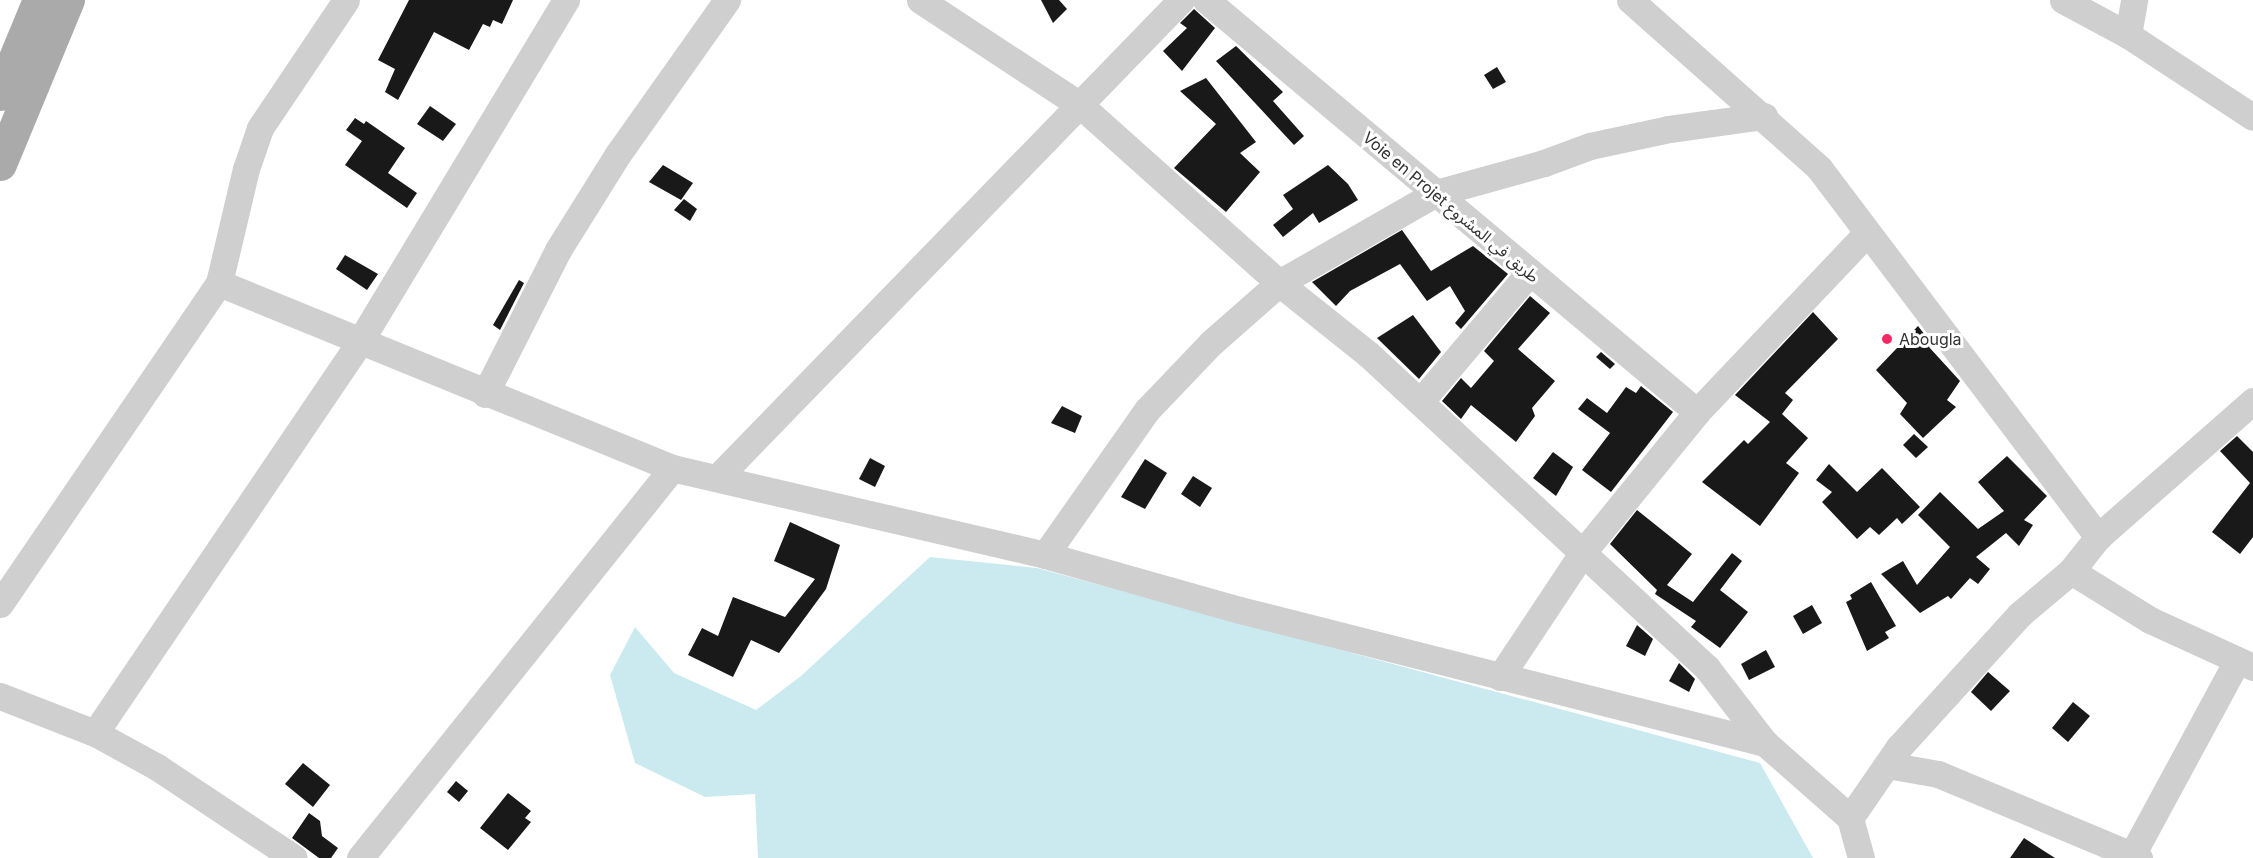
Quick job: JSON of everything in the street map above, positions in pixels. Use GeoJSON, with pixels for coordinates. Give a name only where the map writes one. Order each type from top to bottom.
{"type":"FeatureCollection","features":[{"type":"Feature","properties":{"kind":"main road"},"geometry":{"type":"LineString","coordinates":[[0,94],[39,0]]}},
{"type":"Feature","properties":{"kind":"main road"},"geometry":{"type":"LineString","coordinates":[[0,164],[68,0]]}},
{"type":"Feature","properties":{"kind":"street"},"geometry":{"type":"LineString","coordinates":[[0,604],[219,283],[246,169],[260,128],[346,0]]}},
{"type":"Feature","properties":{"kind":"street"},"geometry":{"type":"LineString","coordinates":[[95,733],[359,343],[566,0]]}},
{"type":"Feature","properties":{"kind":"street"},"geometry":{"type":"LineString","coordinates":[[485,394],[558,250],[618,154],[727,0]]}},
{"type":"Feature","properties":{"kind":"street"},"geometry":{"type":"LineString","coordinates":[[920,0],[1080,105],[1279,283],[1368,354],[1707,668],[1765,743],[1850,818],[1861,858]]}},
{"type":"Feature","properties":{"kind":"street"},"geometry":{"type":"LineString","coordinates":[[717,478],[1181,0]]}},
{"type":"Feature","properties":{"kind":"street","name":"Voie en Projet طريق في المشروع"},"geometry":{"type":"LineString","coordinates":[[1206,0],[1697,412]]}},
{"type":"Feature","properties":{"kind":"street"},"geometry":{"type":"LineString","coordinates":[[1630,0],[1764,116],[1819,168],[1866,234],[2098,537]]}},
{"type":"Feature","properties":{"kind":"street"},"geometry":{"type":"LineString","coordinates":[[2063,0],[2128,35],[2253,117]]}},
{"type":"Feature","properties":{"kind":"street"},"geometry":{"type":"LineString","coordinates":[[2128,35],[2134,0]]}},
{"type":"Feature","properties":{"kind":"street"},"geometry":{"type":"LineString","coordinates":[[1045,555],[1147,410],[1211,343],[1279,283],[1436,193],[1544,163],[1590,146],[1669,129],[1764,116]]}},
{"type":"Feature","properties":{"kind":"street"},"geometry":{"type":"LineString","coordinates":[[1500,677],[1583,552],[1697,412],[1866,234]]}},
{"type":"Feature","properties":{"kind":"street"},"geometry":{"type":"LineString","coordinates":[[1420,402],[1530,272]]}},
{"type":"Feature","properties":{"kind":"street"},"geometry":{"type":"LineString","coordinates":[[219,283],[359,343],[672,468],[1045,555],[1240,610],[1765,743]]}},
{"type":"Feature","properties":{"kind":"street"},"geometry":{"type":"LineString","coordinates":[[1850,818],[1887,765],[1936,704],[2004,631],[2071,571],[2098,537],[2253,401]]}},
{"type":"Feature","properties":{"kind":"street"},"geometry":{"type":"LineString","coordinates":[[360,858],[672,468]]}},
{"type":"Feature","properties":{"kind":"street"},"geometry":{"type":"LineString","coordinates":[[1887,765],[1938,774],[2136,857],[2245,664],[2150,620],[2071,571]]}},
{"type":"Feature","properties":{"kind":"street"},"geometry":{"type":"LineString","coordinates":[[0,696],[95,733],[157,767],[294,858]]}},
{"type":"Feature","properties":{"kind":"water"},"geometry":{"type":"Polygon","coordinates":[[[930,557],[1037,568],[1760,763],[1813,858],[758,858],[755,794],[705,797],[635,763],[610,675],[635,627],[674,673],[756,710],[801,676],[930,557]]]}},
{"type":"Feature","properties":{"kind":"building"},"geometry":{"type":"Polygon","coordinates":[[[409,0],[513,0],[502,24],[493,20],[490,27],[483,24],[469,50],[434,32],[398,100],[385,92],[395,69],[378,60],[409,0]]]}},
{"type":"Feature","properties":{"kind":"building"},"geometry":{"type":"Polygon","coordinates":[[[1041,0],[1059,0],[1067,9],[1053,23],[1041,0]]]}},
{"type":"Feature","properties":{"kind":"building"},"geometry":{"type":"Polygon","coordinates":[[[1194,9],[1215,28],[1182,71],[1163,51],[1187,28],[1180,23],[1194,9]]]}},
{"type":"Feature","properties":{"kind":"building"},"geometry":{"type":"Polygon","coordinates":[[[1236,46],[1283,92],[1273,101],[1304,136],[1294,145],[1216,61],[1236,46]]]}},
{"type":"Feature","properties":{"kind":"building"},"geometry":{"type":"Polygon","coordinates":[[[1497,67],[1506,82],[1493,89],[1484,75],[1497,67]]]}},
{"type":"Feature","properties":{"kind":"building"},"geometry":{"type":"Polygon","coordinates":[[[1206,78],[1256,142],[1240,153],[1260,172],[1226,212],[1174,168],[1216,124],[1180,91],[1206,78]]]}},
{"type":"Feature","properties":{"kind":"building"},"geometry":{"type":"Polygon","coordinates":[[[430,106],[456,124],[443,141],[417,124],[430,106]]]}},
{"type":"Feature","properties":{"kind":"building"},"geometry":{"type":"Polygon","coordinates":[[[355,118],[364,124],[366,121],[405,148],[388,173],[417,193],[407,208],[345,165],[362,141],[346,130],[355,118]]]}},
{"type":"Feature","properties":{"kind":"building"},"geometry":{"type":"Polygon","coordinates":[[[663,165],[693,183],[681,200],[649,182],[663,165]]]}},
{"type":"Feature","properties":{"kind":"building"},"geometry":{"type":"Polygon","coordinates":[[[1328,165],[1348,184],[1358,200],[1319,223],[1313,213],[1283,237],[1273,225],[1293,209],[1283,195],[1328,165]]]}},
{"type":"Feature","properties":{"kind":"building"},"geometry":{"type":"Polygon","coordinates":[[[684,199],[697,209],[690,221],[674,210],[684,199]]]}},
{"type":"Feature","properties":{"kind":"building"},"geometry":{"type":"Polygon","coordinates":[[[1402,230],[1431,271],[1473,246],[1508,274],[1461,329],[1455,323],[1465,311],[1450,286],[1427,301],[1400,264],[1350,291],[1336,306],[1312,282],[1402,230]]]}},
{"type":"Feature","properties":{"kind":"building"},"geometry":{"type":"Polygon","coordinates":[[[345,255],[378,274],[367,290],[336,269],[345,255]]]}},
{"type":"Feature","properties":{"kind":"building"},"geometry":{"type":"Polygon","coordinates":[[[519,280],[524,283],[500,330],[493,325],[519,280]]]}},
{"type":"Feature","properties":{"kind":"building"},"geometry":{"type":"Polygon","coordinates":[[[1530,296],[1550,313],[1518,349],[1555,381],[1532,408],[1535,416],[1516,442],[1471,405],[1461,419],[1442,401],[1461,378],[1471,388],[1494,361],[1484,351],[1530,296]]]}},
{"type":"Feature","properties":{"kind":"building"},"geometry":{"type":"Polygon","coordinates":[[[1813,312],[1838,339],[1785,393],[1793,400],[1782,414],[1808,438],[1786,463],[1799,473],[1760,526],[1702,482],[1744,440],[1748,444],[1770,422],[1735,395],[1813,312]]]}},
{"type":"Feature","properties":{"kind":"building"},"geometry":{"type":"Polygon","coordinates":[[[1413,315],[1441,352],[1419,379],[1377,338],[1413,315]]]}},
{"type":"Feature","properties":{"kind":"building"},"geometry":{"type":"Polygon","coordinates":[[[1918,326],[1932,344],[1929,347],[1960,381],[1947,400],[1956,407],[1923,438],[1900,414],[1907,403],[1876,370],[1918,326]]]}},
{"type":"Feature","properties":{"kind":"building"},"geometry":{"type":"Polygon","coordinates":[[[1601,352],[1615,364],[1610,369],[1596,357],[1601,352]]]}},
{"type":"Feature","properties":{"kind":"building"},"geometry":{"type":"Polygon","coordinates":[[[1641,386],[1673,412],[1611,492],[1582,470],[1610,433],[1578,409],[1587,398],[1607,413],[1626,387],[1636,393],[1641,386]]]}},
{"type":"Feature","properties":{"kind":"building"},"geometry":{"type":"Polygon","coordinates":[[[1062,406],[1082,416],[1075,433],[1051,423],[1062,406]]]}},
{"type":"Feature","properties":{"kind":"building"},"geometry":{"type":"Polygon","coordinates":[[[1914,434],[1928,447],[1916,458],[1903,445],[1914,434]]]}},
{"type":"Feature","properties":{"kind":"building"},"geometry":{"type":"Polygon","coordinates":[[[2237,436],[2253,452],[2253,537],[2240,554],[2212,532],[2250,483],[2220,451],[2237,436]]]}},
{"type":"Feature","properties":{"kind":"building"},"geometry":{"type":"Polygon","coordinates":[[[1553,452],[1573,467],[1556,496],[1533,478],[1553,452]]]}},
{"type":"Feature","properties":{"kind":"building"},"geometry":{"type":"Polygon","coordinates":[[[2007,456],[2047,496],[2024,520],[2033,525],[2019,546],[2006,533],[1976,557],[1990,569],[1978,584],[1970,578],[1951,599],[1948,596],[1920,613],[1881,574],[1903,561],[1917,585],[1950,547],[1918,515],[1940,492],[1978,529],[2004,511],[1978,482],[2007,456]]]}},
{"type":"Feature","properties":{"kind":"building"},"geometry":{"type":"Polygon","coordinates":[[[870,458],[885,466],[875,487],[859,479],[870,458]]]}},
{"type":"Feature","properties":{"kind":"building"},"geometry":{"type":"Polygon","coordinates":[[[1145,459],[1167,473],[1145,509],[1121,497],[1145,459]]]}},
{"type":"Feature","properties":{"kind":"building"},"geometry":{"type":"Polygon","coordinates":[[[1829,464],[1857,492],[1882,468],[1920,507],[1902,524],[1897,518],[1879,535],[1870,527],[1857,539],[1822,502],[1832,492],[1816,480],[1829,464]]]}},
{"type":"Feature","properties":{"kind":"building"},"geometry":{"type":"Polygon","coordinates":[[[1193,476],[1212,488],[1200,507],[1181,494],[1193,476]]]}},
{"type":"Feature","properties":{"kind":"building"},"geometry":{"type":"Polygon","coordinates":[[[1637,510],[1692,554],[1667,585],[1693,602],[1732,553],[1742,561],[1720,590],[1748,612],[1720,648],[1691,627],[1696,621],[1655,594],[1657,590],[1610,544],[1637,510]]]}},
{"type":"Feature","properties":{"kind":"building"},"geometry":{"type":"Polygon","coordinates":[[[790,522],[840,545],[826,589],[779,653],[751,640],[733,677],[688,655],[702,628],[718,636],[733,597],[785,617],[815,579],[774,561],[790,522]]]}},
{"type":"Feature","properties":{"kind":"building"},"geometry":{"type":"Polygon","coordinates":[[[1871,582],[1896,626],[1885,632],[1889,638],[1867,651],[1846,602],[1852,599],[1850,595],[1871,582]]]}},
{"type":"Feature","properties":{"kind":"building"},"geometry":{"type":"Polygon","coordinates":[[[1812,605],[1822,623],[1803,634],[1793,616],[1812,605]]]}},
{"type":"Feature","properties":{"kind":"building"},"geometry":{"type":"Polygon","coordinates":[[[1637,625],[1653,639],[1645,656],[1626,646],[1637,625]]]}},
{"type":"Feature","properties":{"kind":"building"},"geometry":{"type":"Polygon","coordinates":[[[1766,650],[1775,667],[1749,680],[1741,664],[1766,650]]]}},
{"type":"Feature","properties":{"kind":"building"},"geometry":{"type":"Polygon","coordinates":[[[1679,663],[1695,679],[1689,692],[1669,681],[1679,663]]]}},
{"type":"Feature","properties":{"kind":"building"},"geometry":{"type":"Polygon","coordinates":[[[1988,672],[2010,691],[1991,711],[1971,692],[1988,672]]]}},
{"type":"Feature","properties":{"kind":"building"},"geometry":{"type":"Polygon","coordinates":[[[2073,702],[2090,716],[2068,742],[2052,728],[2073,702]]]}},
{"type":"Feature","properties":{"kind":"building"},"geometry":{"type":"Polygon","coordinates":[[[303,763],[330,785],[313,807],[285,784],[303,763]]]}},
{"type":"Feature","properties":{"kind":"building"},"geometry":{"type":"Polygon","coordinates":[[[456,781],[468,791],[459,802],[447,792],[456,781]]]}},
{"type":"Feature","properties":{"kind":"building"},"geometry":{"type":"Polygon","coordinates":[[[508,793],[531,811],[525,818],[531,822],[508,850],[480,828],[508,793]]]}},
{"type":"Feature","properties":{"kind":"building"},"geometry":{"type":"Polygon","coordinates":[[[309,813],[320,821],[322,836],[338,848],[331,858],[319,858],[292,838],[309,813]]]}},
{"type":"Feature","properties":{"kind":"building"},"geometry":{"type":"Polygon","coordinates":[[[2024,838],[2055,858],[2010,858],[2024,838]]]}},
{"type":"Feature","properties":{"kind":"place","name":"Abougla"},"geometry":{"type":"Point","coordinates":[1887,339]}}]}
